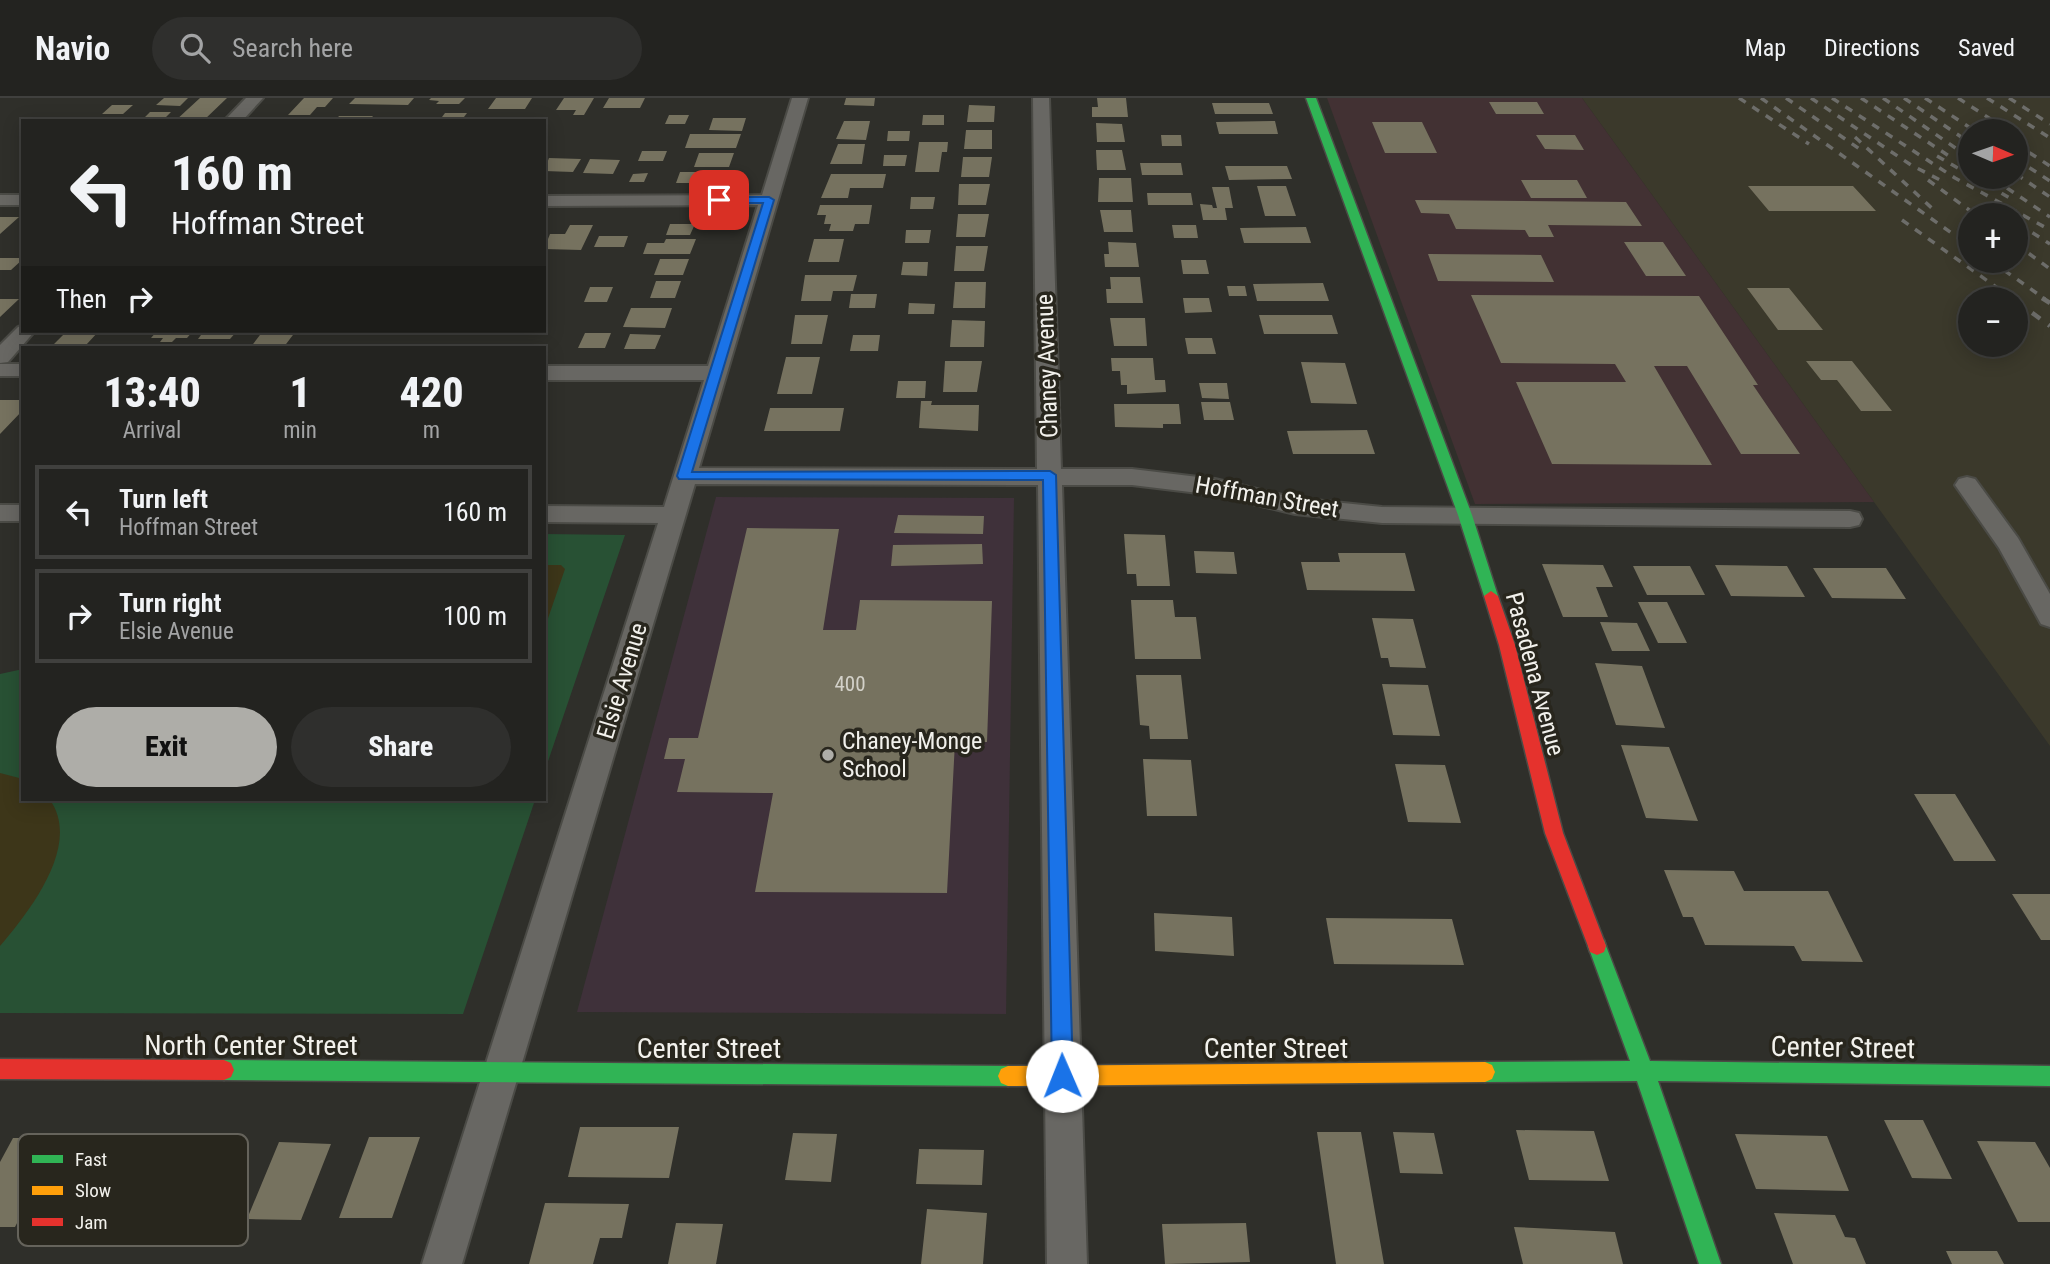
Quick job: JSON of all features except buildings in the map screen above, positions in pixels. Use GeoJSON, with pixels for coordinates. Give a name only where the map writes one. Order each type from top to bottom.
{"type":"FeatureCollection","features":[{"type":"Feature","properties":{"kind":"street"},"geometry":{"type":"LineString","coordinates":[[234,119],[255,98]]}},
{"type":"Feature","properties":{"kind":"street","name":"Elsie Avenue"},"geometry":{"type":"LineString","coordinates":[[442,1264],[800,98]]}},
{"type":"Feature","properties":{"kind":"street","name":"Chaney Avenue"},"geometry":{"type":"LineString","coordinates":[[1041,98],[1067,1264]]}},
{"type":"Feature","properties":{"kind":"street","name":"Pasadena Avenue"},"geometry":{"type":"LineString","coordinates":[[1311,98],[1465,515],[1507,645],[1554,833],[1644,1071],[1710,1264]]}},
{"type":"Feature","properties":{"kind":"street"},"geometry":{"type":"LineString","coordinates":[[0,200],[21,200]]}},
{"type":"Feature","properties":{"kind":"street"},"geometry":{"type":"LineString","coordinates":[[546,201],[769,200]]}},
{"type":"Feature","properties":{"kind":"street"},"geometry":{"type":"LineString","coordinates":[[0,357],[23,333]]}},
{"type":"Feature","properties":{"kind":"street"},"geometry":{"type":"LineString","coordinates":[[0,370],[21,370]]}},
{"type":"Feature","properties":{"kind":"street"},"geometry":{"type":"LineString","coordinates":[[546,373],[717,373]]}},
{"type":"Feature","properties":{"kind":"street","name":"Hoffman Street"},"geometry":{"type":"LineString","coordinates":[[684,476],[1050,475],[1173,481],[1335,511],[1382,515],[1850,519]]}},
{"type":"Feature","properties":{"kind":"street"},"geometry":{"type":"LineString","coordinates":[[1967,485],[2009,544],[2050,617]]}},
{"type":"Feature","properties":{"kind":"street"},"geometry":{"type":"LineString","coordinates":[[0,513],[21,513]]}},
{"type":"Feature","properties":{"kind":"street"},"geometry":{"type":"LineString","coordinates":[[546,514],[674,515]]}},
{"type":"Feature","properties":{"kind":"street","name":"North Center Street"},"geometry":{"type":"LineString","coordinates":[[0,1069],[502,1073]]}},
{"type":"Feature","properties":{"kind":"street","name":"Center Street"},"geometry":{"type":"LineString","coordinates":[[502,1073],[1062,1076],[1644,1071],[2050,1076]]}},
{"type":"Feature","properties":{"kind":"shaded area"},"geometry":{"type":"Polygon","coordinates":[[[1327,98],[1582,98],[1874,502],[1475,504],[1327,98]]]}},
{"type":"Feature","properties":{"kind":"shaded area"},"geometry":{"type":"Polygon","coordinates":[[[1582,98],[2050,98],[2050,746],[1582,98]]]}},
{"type":"Feature","properties":{"kind":"shaded area","name":"Chaney-Monge School"},"geometry":{"type":"Polygon","coordinates":[[[716,497],[1014,498],[1006,1014],[577,1012],[716,497]]]}},
{"type":"Feature","properties":{"kind":"green space"},"geometry":{"type":"Polygon","coordinates":[[[546,534],[625,535],[546,767],[546,534]]]}},
{"type":"Feature","properties":{"kind":"green space"},"geometry":{"type":"Polygon","coordinates":[[[21,669],[21,801],[535,801],[463,1014],[0,1013],[0,674],[21,669]]]}},
{"type":"Feature","properties":{"kind":"sand"},"geometry":{"type":"Polygon","coordinates":[[[546,565],[561,565],[565,569],[546,624],[546,565]]]}},
{"type":"Feature","properties":{"kind":"sand"},"geometry":{"type":"Polygon","coordinates":[[[0,773],[21,778],[21,801],[50,801],[58,818],[60,837],[56,857],[37,897],[0,946],[0,773]]]}},
{"type":"Feature","properties":{"kind":"railway"},"geometry":{"type":"LineString","coordinates":[[1739,98],[1809,144]]}},
{"type":"Feature","properties":{"kind":"railway"},"geometry":{"type":"LineString","coordinates":[[1761,98],[1958,238]]}},
{"type":"Feature","properties":{"kind":"railway"},"geometry":{"type":"LineString","coordinates":[[1786,98],[1861,150]]}},
{"type":"Feature","properties":{"kind":"railway"},"geometry":{"type":"LineString","coordinates":[[1811,98],[1911,165],[1944,182]]}},
{"type":"Feature","properties":{"kind":"railway"},"geometry":{"type":"LineString","coordinates":[[1832,98],[1955,178],[2050,230]]}},
{"type":"Feature","properties":{"kind":"railway"},"geometry":{"type":"LineString","coordinates":[[1861,98],[1949,156]]}},
{"type":"Feature","properties":{"kind":"railway"},"geometry":{"type":"LineString","coordinates":[[1883,98],[1958,150]]}},
{"type":"Feature","properties":{"kind":"railway"},"geometry":{"type":"LineString","coordinates":[[1904,98],[1958,135]]}},
{"type":"Feature","properties":{"kind":"railway"},"geometry":{"type":"LineString","coordinates":[[1925,98],[1958,120]]}},
{"type":"Feature","properties":{"kind":"railway"},"geometry":{"type":"LineString","coordinates":[[1958,98],[1990,119]]}},
{"type":"Feature","properties":{"kind":"railway"},"geometry":{"type":"LineString","coordinates":[[1987,98],[2050,138]]}},
{"type":"Feature","properties":{"kind":"railway"},"geometry":{"type":"LineString","coordinates":[[2009,98],[2050,124]]}},
{"type":"Feature","properties":{"kind":"railway"},"geometry":{"type":"LineString","coordinates":[[1855,137],[1935,211]]}},
{"type":"Feature","properties":{"kind":"railway"},"geometry":{"type":"LineString","coordinates":[[2028,152],[2050,166]]}},
{"type":"Feature","properties":{"kind":"railway"},"geometry":{"type":"LineString","coordinates":[[1937,156],[1958,168]]}},
{"type":"Feature","properties":{"kind":"railway"},"geometry":{"type":"LineString","coordinates":[[2028,167],[2050,181]]}},
{"type":"Feature","properties":{"kind":"railway"},"geometry":{"type":"LineString","coordinates":[[1928,180],[1960,203]]}},
{"type":"Feature","properties":{"kind":"railway"},"geometry":{"type":"LineString","coordinates":[[2028,182],[2050,197]]}},
{"type":"Feature","properties":{"kind":"railway"},"geometry":{"type":"LineString","coordinates":[[1994,189],[2013,200]]}},
{"type":"Feature","properties":{"kind":"railway"},"geometry":{"type":"LineString","coordinates":[[2008,189],[2050,217]]}},
{"type":"Feature","properties":{"kind":"railway"},"geometry":{"type":"LineString","coordinates":[[1902,220],[1996,287]]}},
{"type":"Feature","properties":{"kind":"railway"},"geometry":{"type":"LineString","coordinates":[[2028,230],[2050,244]]}},
{"type":"Feature","properties":{"kind":"railway"},"geometry":{"type":"LineString","coordinates":[[2028,253],[2050,269]]}},
{"type":"Feature","properties":{"kind":"railway"},"geometry":{"type":"LineString","coordinates":[[2008,273],[2045,299]]}},
{"type":"Feature","properties":{"kind":"railway"},"geometry":{"type":"LineString","coordinates":[[2042,298],[2050,303]]}},
{"type":"Feature","properties":{"kind":"railway"},"geometry":{"type":"LineString","coordinates":[[2028,310],[2050,326]]}},
{"type":"Feature","properties":{"kind":"traffic: fast"},"geometry":{"type":"LineString","coordinates":[[1311,98],[1465,515],[1491,596]]}},
{"type":"Feature","properties":{"kind":"traffic: fast"},"geometry":{"type":"LineString","coordinates":[[1597,946],[1644,1071],[1710,1264]]}},
{"type":"Feature","properties":{"kind":"traffic: fast"},"geometry":{"type":"LineString","coordinates":[[224,1070],[1008,1076]]}},
{"type":"Feature","properties":{"kind":"traffic: fast"},"geometry":{"type":"LineString","coordinates":[[1485,1072],[1644,1071],[2050,1076]]}},
{"type":"Feature","properties":{"kind":"traffic: slow"},"geometry":{"type":"LineString","coordinates":[[1008,1076],[1485,1072]]}},
{"type":"Feature","properties":{"kind":"traffic: jam"},"geometry":{"type":"LineString","coordinates":[[1491,596],[1507,645],[1554,833],[1597,946]]}},
{"type":"Feature","properties":{"kind":"traffic: jam"},"geometry":{"type":"LineString","coordinates":[[0,1069],[224,1070]]}},
{"type":"Feature","properties":{"kind":"place","name":"Chaney-Monge School"},"geometry":{"type":"Point","coordinates":[828,755]}},
{"type":"Feature","properties":{"kind":"route"},"geometry":{"type":"LineString","coordinates":[[719,200],[769,200],[684,476],[1050,475],[1062,1076]]}}]}
